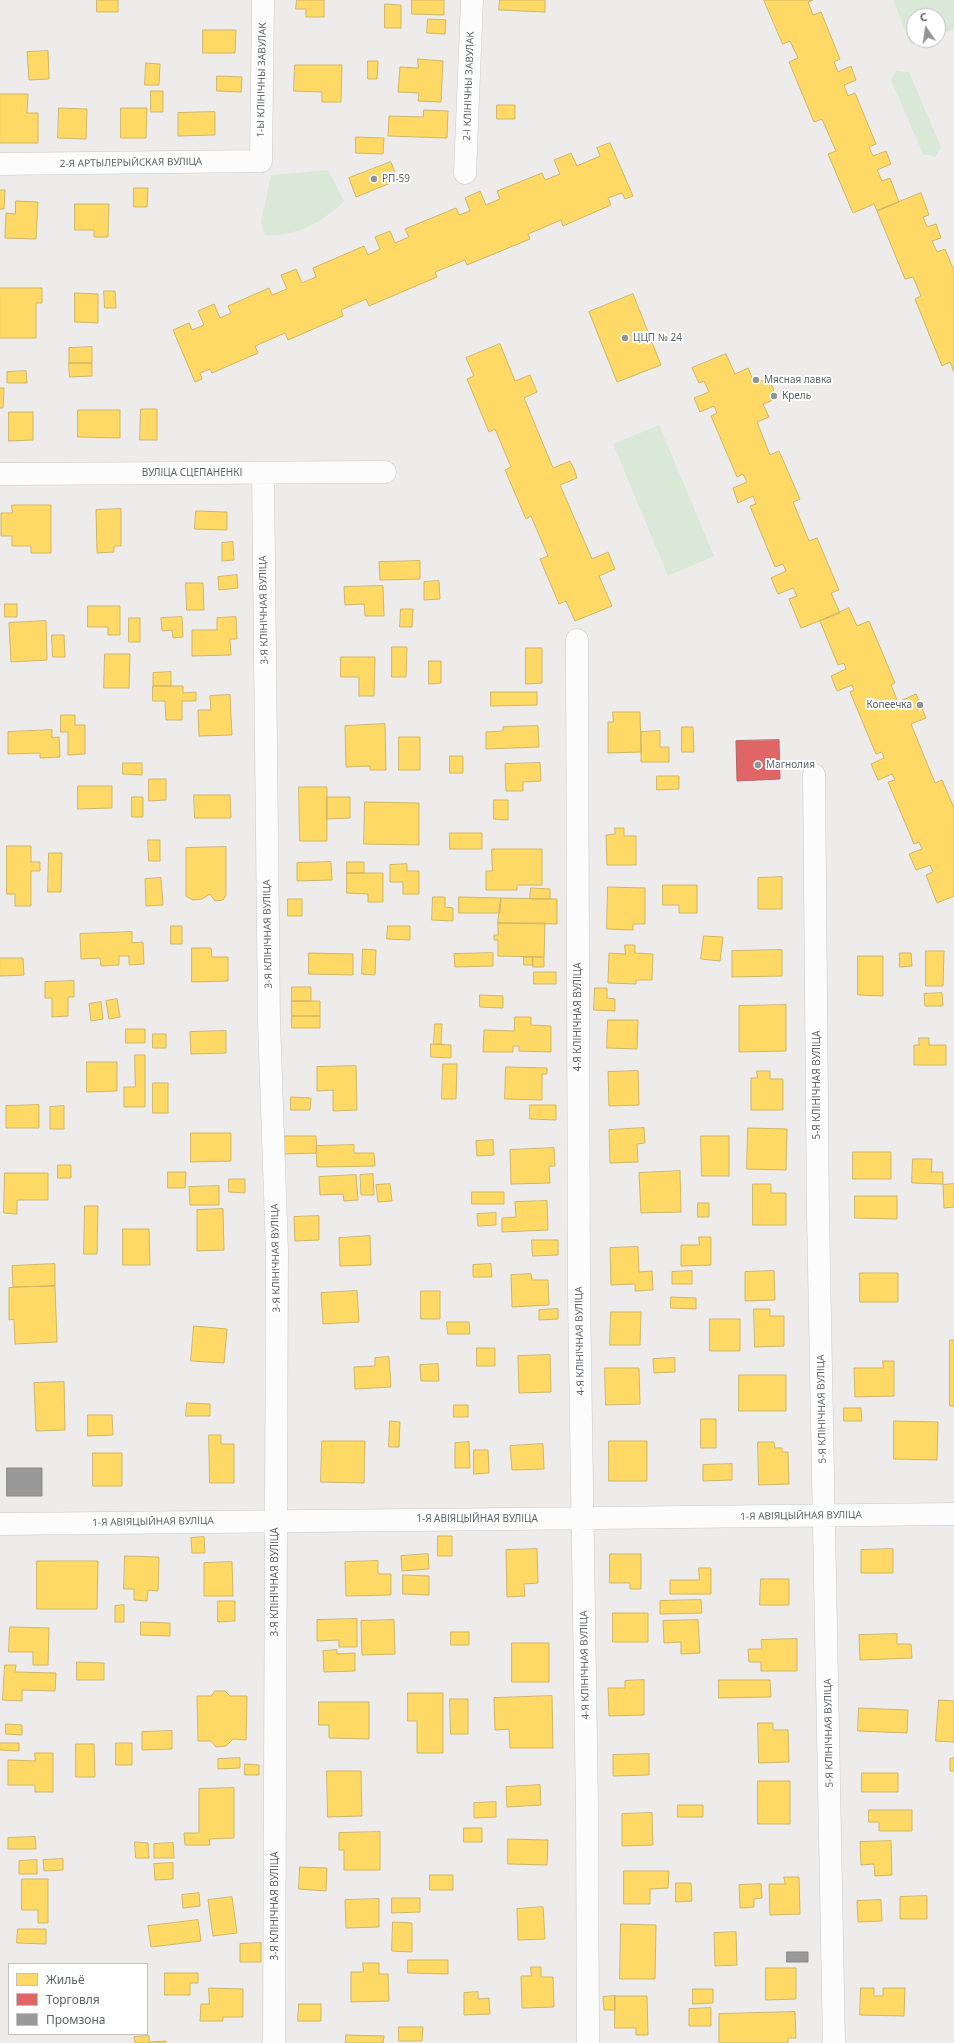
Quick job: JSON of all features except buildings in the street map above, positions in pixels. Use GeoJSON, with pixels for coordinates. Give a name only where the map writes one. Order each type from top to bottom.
{"type":"FeatureCollection","features":[{"type":"Feature","properties":{"kind":"street","name":"1-Ы КЛІНІЧНЫ ЗАВУЛАК"},"geometry":{"type":"LineString","coordinates":[[261,161],[263,0]]}},
{"type":"Feature","properties":{"kind":"street","name":"2-І КЛІНІЧНЫ ЗАВУЛАК"},"geometry":{"type":"LineString","coordinates":[[465,173],[472,0]]}},
{"type":"Feature","properties":{"kind":"street","name":"2-Я АРТЫЛЕРЫЙСКАЯ ВУЛІЦА"},"geometry":{"type":"LineString","coordinates":[[0,164],[261,161]]}},
{"type":"Feature","properties":{"kind":"street","name":"3-Я КЛІНІЧНАЯ ВУЛІЦА"},"geometry":{"type":"LineString","coordinates":[[262,472],[269,1021],[278,1252],[275,1520],[274,2043]]}},
{"type":"Feature","properties":{"kind":"street","name":"ВУЛІЦА СЦЕПАНЕНКІ"},"geometry":{"type":"LineString","coordinates":[[0,474],[385,472]]}},
{"type":"Feature","properties":{"kind":"street","name":"4-Я КЛІНІЧНАЯ ВУЛІЦА"},"geometry":{"type":"LineString","coordinates":[[577,640],[579,1294],[588,1806],[588,2043]]}},
{"type":"Feature","properties":{"kind":"street","name":"5-Я КЛІНІЧНАЯ ВУЛІЦА"},"geometry":{"type":"LineString","coordinates":[[814,775],[818,1215],[834,2043]]}},
{"type":"Feature","properties":{"kind":"street","name":"1-Я АВІЯЦЫЙНАЯ ВУЛІЦА"},"geometry":{"type":"LineString","coordinates":[[0,1524],[954,1514]]}},
{"type":"Feature","properties":{"kind":"green space"},"geometry":{"type":"Polygon","coordinates":[[[893,0],[954,0],[954,29],[946,32],[946,8],[906,8],[906,32],[893,0]]]}},
{"type":"Feature","properties":{"kind":"green space"},"geometry":{"type":"Polygon","coordinates":[[[896,71],[909,72],[941,147],[935,157],[923,154],[891,80],[896,71]]]}},
{"type":"Feature","properties":{"kind":"green space"},"geometry":{"type":"Polygon","coordinates":[[[328,170],[344,201],[318,222],[308,227],[298,231],[276,235],[265,235],[261,222],[271,175],[328,170]]]}},
{"type":"Feature","properties":{"kind":"green space"},"geometry":{"type":"Polygon","coordinates":[[[659,425],[714,556],[668,576],[613,444],[659,425]]]}},
{"type":"Feature","properties":{"kind":"place","name":"РП-59"},"geometry":{"type":"Point","coordinates":[374,179]}},
{"type":"Feature","properties":{"kind":"place","name":"ЦЦП № 24"},"geometry":{"type":"Point","coordinates":[625,338]}},
{"type":"Feature","properties":{"kind":"place","name":"Мясная лавка"},"geometry":{"type":"Point","coordinates":[756,380]}},
{"type":"Feature","properties":{"kind":"place","name":"Крель"},"geometry":{"type":"Point","coordinates":[774,396]}},
{"type":"Feature","properties":{"kind":"place","name":"Копеечка"},"geometry":{"type":"Point","coordinates":[920,705]}},
{"type":"Feature","properties":{"kind":"place","name":"Магнолия"},"geometry":{"type":"Point","coordinates":[758,765]}}]}
